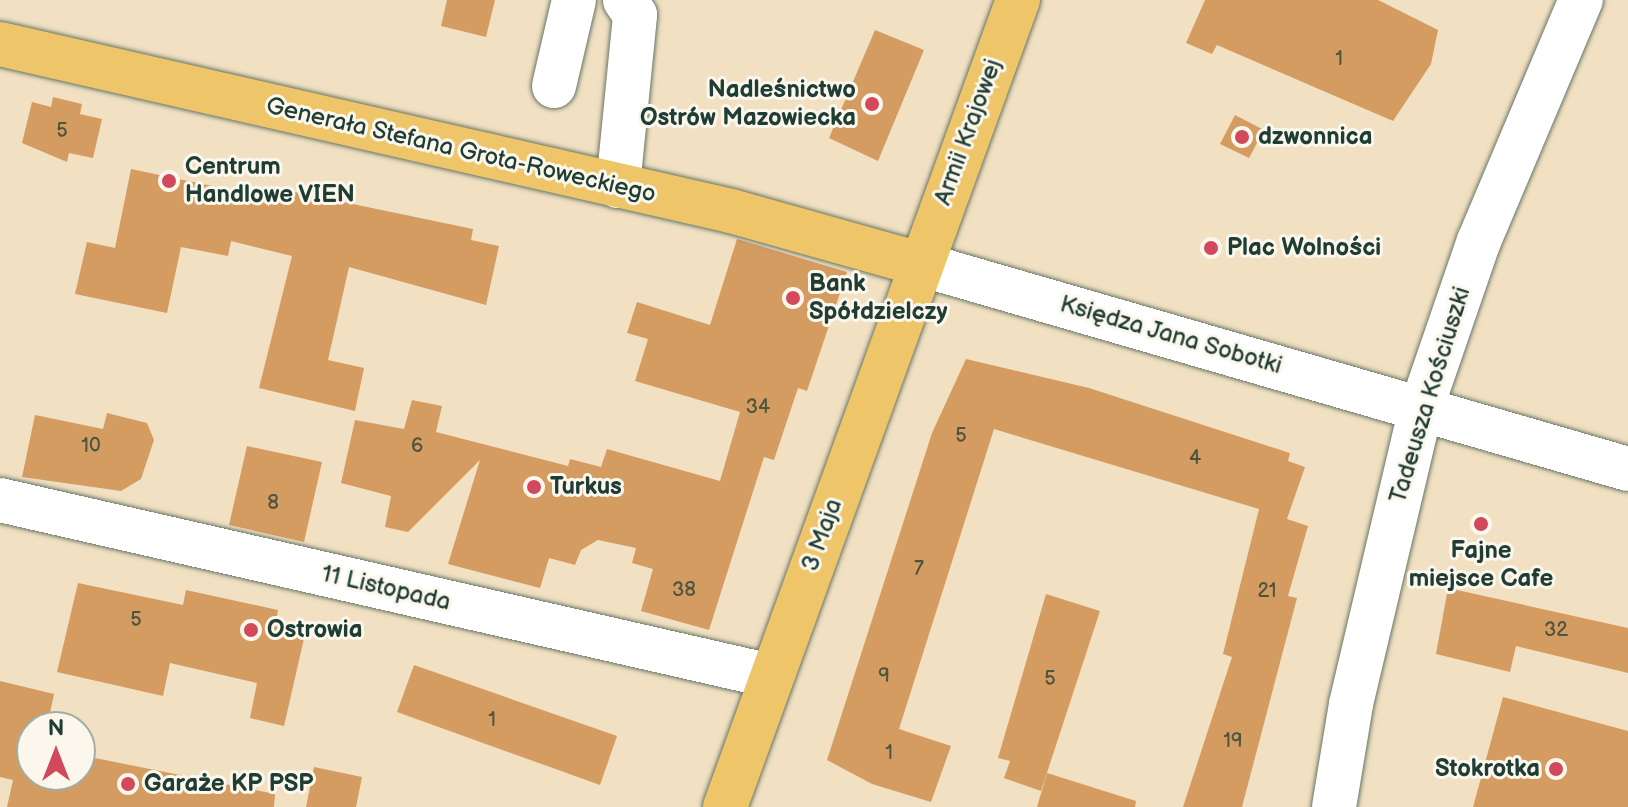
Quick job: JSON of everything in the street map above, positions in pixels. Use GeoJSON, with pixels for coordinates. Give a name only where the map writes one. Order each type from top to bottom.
{"type":"FeatureCollection","features":[{"type":"Feature","properties":{"kind":"main road","name":"Armii Krajowej"},"geometry":{"type":"LineString","coordinates":[[920,264],[1018,0]]}},
{"type":"Feature","properties":{"kind":"main road","name":"Generała Stefana Grota-Roweckiego"},"geometry":{"type":"LineString","coordinates":[[0,44],[618,186],[920,264]]}},
{"type":"Feature","properties":{"kind":"main road","name":"3 Maja"},"geometry":{"type":"LineString","coordinates":[[725,807],[920,264]]}},
{"type":"Feature","properties":{"kind":"street"},"geometry":{"type":"LineString","coordinates":[[554,86],[574,0]]}},
{"type":"Feature","properties":{"kind":"street"},"geometry":{"type":"LineString","coordinates":[[618,186],[635,15],[625,0]]}},
{"type":"Feature","properties":{"kind":"street","name":"Tadeusza Kościuszki"},"geometry":{"type":"LineString","coordinates":[[1334,807],[1351,704],[1421,409],[1479,241],[1581,0]]}},
{"type":"Feature","properties":{"kind":"street","name":"Księdza Jana Sobotki"},"geometry":{"type":"LineString","coordinates":[[920,264],[1628,469]]}},
{"type":"Feature","properties":{"kind":"street","name":"11 Listopada"},"geometry":{"type":"LineString","coordinates":[[0,500],[771,676]]}},
{"type":"Feature","properties":{"kind":"building"},"geometry":{"type":"Polygon","coordinates":[[[447,0],[495,0],[486,37],[441,26],[447,0]]]}},
{"type":"Feature","properties":{"kind":"building"},"geometry":{"type":"Polygon","coordinates":[[[1205,0],[1378,0],[1438,30],[1431,64],[1393,121],[1217,45],[1212,54],[1186,43],[1205,0]]]}},
{"type":"Feature","properties":{"kind":"building","name":"Nadleśnictwo Ostrów Mazowiecka"},"geometry":{"type":"Polygon","coordinates":[[[875,30],[924,50],[878,161],[829,138],[875,30]]]}},
{"type":"Feature","properties":{"kind":"building"},"geometry":{"type":"Polygon","coordinates":[[[53,97],[82,104],[80,114],[102,119],[93,158],[69,153],[67,162],[22,143],[32,102],[51,107],[53,97]]]}},
{"type":"Feature","properties":{"kind":"building","name":"dzwonnica"},"geometry":{"type":"Polygon","coordinates":[[[1235,115],[1264,130],[1249,158],[1220,144],[1235,115]]]}},
{"type":"Feature","properties":{"kind":"building"},"geometry":{"type":"Polygon","coordinates":[[[131,169],[288,202],[290,191],[473,229],[471,240],[499,246],[486,305],[349,267],[328,360],[364,368],[355,411],[259,388],[292,256],[231,241],[228,256],[181,247],[167,313],[75,294],[87,242],[115,248],[131,169]]]}},
{"type":"Feature","properties":{"kind":"building"},"geometry":{"type":"Polygon","coordinates":[[[737,239],[847,272],[807,391],[798,388],[774,460],[764,457],[709,630],[641,611],[653,569],[632,563],[636,548],[598,540],[581,550],[575,565],[549,558],[540,588],[448,564],[480,460],[408,532],[385,527],[391,496],[341,483],[355,420],[404,429],[412,400],[442,406],[436,432],[568,466],[570,459],[601,467],[607,449],[720,481],[740,412],[635,381],[648,339],[627,333],[637,302],[710,325],[737,239]]]}},
{"type":"Feature","properties":{"kind":"building"},"geometry":{"type":"Polygon","coordinates":[[[966,359],[1089,388],[1290,453],[1288,461],[1305,467],[1287,519],[1308,526],[1288,596],[1297,598],[1242,807],[1183,807],[1232,657],[1223,654],[1259,509],[994,429],[899,729],[951,746],[931,802],[872,784],[827,760],[932,433],[966,359]]]}},
{"type":"Feature","properties":{"kind":"building"},"geometry":{"type":"Polygon","coordinates":[[[107,413],[147,423],[154,440],[141,479],[121,491],[22,477],[35,415],[103,429],[107,413]]]}},
{"type":"Feature","properties":{"kind":"building"},"geometry":{"type":"Polygon","coordinates":[[[247,446],[322,462],[304,542],[229,525],[247,446]]]}},
{"type":"Feature","properties":{"kind":"building"},"geometry":{"type":"Polygon","coordinates":[[[78,583],[183,605],[186,590],[278,610],[275,626],[305,634],[284,726],[250,718],[257,683],[170,663],[163,696],[57,672],[78,583]]]}},
{"type":"Feature","properties":{"kind":"building"},"geometry":{"type":"Polygon","coordinates":[[[1448,588],[1628,628],[1628,673],[1516,646],[1510,672],[1436,654],[1448,588]]]}},
{"type":"Feature","properties":{"kind":"building"},"geometry":{"type":"Polygon","coordinates":[[[1046,594],[1100,611],[1041,791],[1004,778],[1010,761],[998,758],[1046,594]]]}},
{"type":"Feature","properties":{"kind":"building"},"geometry":{"type":"Polygon","coordinates":[[[414,665],[617,736],[600,785],[397,712],[414,665]]]}},
{"type":"Feature","properties":{"kind":"building","name":"Garaże KP PSP"},"geometry":{"type":"Polygon","coordinates":[[[0,681],[54,694],[50,711],[16,711],[16,791],[96,791],[96,758],[275,794],[274,807],[7,807],[13,780],[0,777],[0,681]]]}},
{"type":"Feature","properties":{"kind":"building","name":"Stokrotka"},"geometry":{"type":"Polygon","coordinates":[[[1503,697],[1628,731],[1628,807],[1473,807],[1503,697]]]}},
{"type":"Feature","properties":{"kind":"building"},"geometry":{"type":"Polygon","coordinates":[[[314,767],[362,777],[356,807],[306,807],[314,767]]]}},
{"type":"Feature","properties":{"kind":"building"},"geometry":{"type":"Polygon","coordinates":[[[1047,773],[1136,801],[1135,807],[1037,807],[1047,773]]]}},
{"type":"Feature","properties":{"kind":"place","name":"Nadleśnictwo Ostrów Mazowiecka"},"geometry":{"type":"Point","coordinates":[872,104]}},
{"type":"Feature","properties":{"kind":"place","name":"dzwonnica"},"geometry":{"type":"Point","coordinates":[1242,137]}},
{"type":"Feature","properties":{"kind":"place","name":"Centrum Handlowe VIEN"},"geometry":{"type":"Point","coordinates":[169,181]}},
{"type":"Feature","properties":{"kind":"place","name":"Plac Wolności"},"geometry":{"type":"Point","coordinates":[1211,248]}},
{"type":"Feature","properties":{"kind":"place","name":"Bank Spółdzielczy"},"geometry":{"type":"Point","coordinates":[793,298]}},
{"type":"Feature","properties":{"kind":"place","name":"Turkus"},"geometry":{"type":"Point","coordinates":[534,487]}},
{"type":"Feature","properties":{"kind":"place","name":"Fajne miejsce Cafe"},"geometry":{"type":"Point","coordinates":[1481,524]}},
{"type":"Feature","properties":{"kind":"place","name":"Ostrowia"},"geometry":{"type":"Point","coordinates":[251,630]}},
{"type":"Feature","properties":{"kind":"place","name":"Stokrotka"},"geometry":{"type":"Point","coordinates":[1556,769]}},
{"type":"Feature","properties":{"kind":"place","name":"Garaże KP PSP"},"geometry":{"type":"Point","coordinates":[128,784]}}]}
